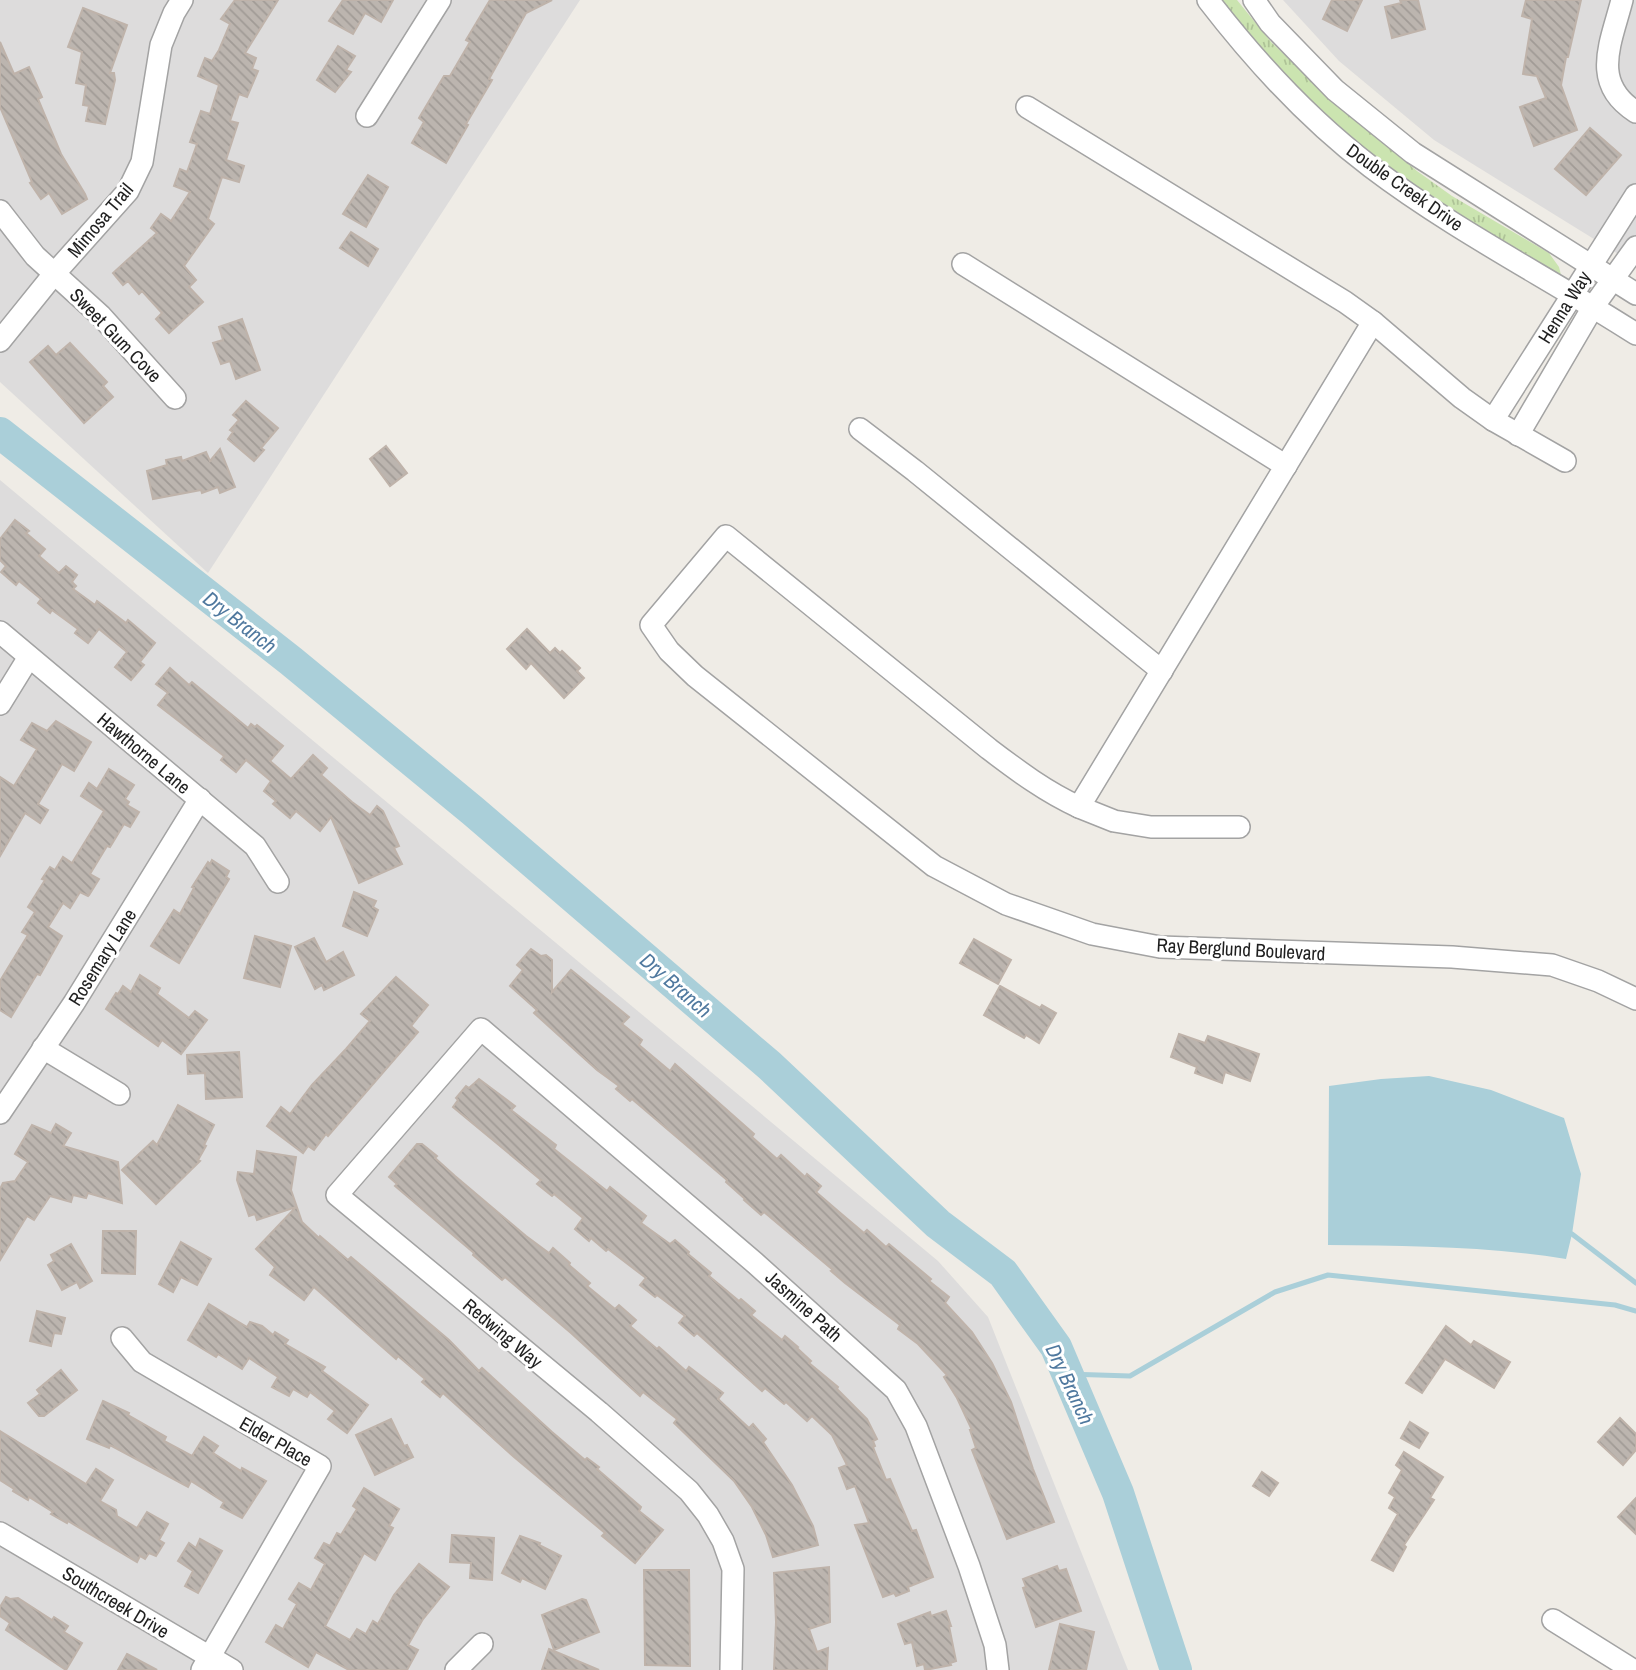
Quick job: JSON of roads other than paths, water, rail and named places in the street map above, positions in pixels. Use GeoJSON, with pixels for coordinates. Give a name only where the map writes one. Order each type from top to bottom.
{"type":"FeatureCollection","features":[{"type":"Feature","properties":{"kind":"street","name":"Mimosa Trail"},"geometry":{"type":"LineString","coordinates":[[0,341],[134,182],[142,162],[164,34],[182,0]]}},
{"type":"Feature","properties":{"kind":"street"},"geometry":{"type":"LineString","coordinates":[[367,116],[440,0]]}},
{"type":"Feature","properties":{"kind":"street","name":"Double Creek Drive"},"geometry":{"type":"LineString","coordinates":[[1208,0],[1275,79],[1332,135],[1362,159],[1424,204],[1636,334]]}},
{"type":"Feature","properties":{"kind":"street","name":"Double Creek Drive"},"geometry":{"type":"LineString","coordinates":[[1254,0],[1270,23],[1335,90],[1413,153],[1636,294]]}},
{"type":"Feature","properties":{"kind":"street"},"geometry":{"type":"LineString","coordinates":[[1622,0],[1606,69],[1614,93],[1622,103],[1636,112]]}},
{"type":"Feature","properties":{"kind":"street"},"geometry":{"type":"LineString","coordinates":[[1027,107],[1373,322],[1462,398],[1493,420],[1565,461]]}},
{"type":"Feature","properties":{"kind":"street","name":"Henna Way"},"geometry":{"type":"LineString","coordinates":[[1493,420],[1636,195]]}},
{"type":"Feature","properties":{"kind":"street","name":"Sweet Gum Cove"},"geometry":{"type":"LineString","coordinates":[[0,211],[35,257],[101,316],[175,398]]}},
{"type":"Feature","properties":{"kind":"street","name":"Henna Way"},"geometry":{"type":"LineString","coordinates":[[1518,435],[1593,307],[1636,247]]}},
{"type":"Feature","properties":{"kind":"street"},"geometry":{"type":"LineString","coordinates":[[963,264],[1286,466]]}},
{"type":"Feature","properties":{"kind":"street"},"geometry":{"type":"LineString","coordinates":[[1239,827],[1151,827],[1114,821],[1079,807],[1373,322]]}},
{"type":"Feature","properties":{"kind":"street"},"geometry":{"type":"LineString","coordinates":[[1525,370],[1547,383]]}},
{"type":"Feature","properties":{"kind":"street"},"geometry":{"type":"LineString","coordinates":[[860,429],[1162,671]]}},
{"type":"Feature","properties":{"kind":"street","name":"Ray Berglund Boulevard"},"geometry":{"type":"LineString","coordinates":[[1079,807],[1029,779],[989,749],[726,536],[651,625],[669,651],[695,676],[934,866],[1006,904],[1092,934],[1160,947],[1452,957],[1552,965],[1598,981],[1636,999]]}},
{"type":"Feature","properties":{"kind":"street","name":"Hawthorne Lane"},"geometry":{"type":"LineString","coordinates":[[0,632],[255,846],[278,882]]}},
{"type":"Feature","properties":{"kind":"street"},"geometry":{"type":"LineString","coordinates":[[0,704],[29,657]]}},
{"type":"Feature","properties":{"kind":"street","name":"Rosemary Lane"},"geometry":{"type":"LineString","coordinates":[[0,1113],[74,1003],[200,799]]}},
{"type":"Feature","properties":{"kind":"street","name":"Redwing Way"},"geometry":{"type":"LineString","coordinates":[[481,1029],[337,1195],[690,1491],[723,1541],[733,1569],[731,1670]]}},
{"type":"Feature","properties":{"kind":"street","name":"Jasmine Path"},"geometry":{"type":"LineString","coordinates":[[481,1029],[755,1263],[896,1390],[916,1426],[969,1566],[995,1645],[998,1670]]}},
{"type":"Feature","properties":{"kind":"street"},"geometry":{"type":"LineString","coordinates":[[43,1048],[119,1094]]}},
{"type":"Feature","properties":{"kind":"street","name":"Elder Place"},"geometry":{"type":"LineString","coordinates":[[122,1338],[142,1362],[320,1466],[205,1664]]}},
{"type":"Feature","properties":{"kind":"street","name":"Southcreek Drive"},"geometry":{"type":"LineString","coordinates":[[0,1534],[205,1664],[232,1670]]}},
{"type":"Feature","properties":{"kind":"street"},"geometry":{"type":"LineString","coordinates":[[1553,1619],[1633,1670]]}},
{"type":"Feature","properties":{"kind":"street"},"geometry":{"type":"LineString","coordinates":[[456,1670],[482,1644]]}},
{"type":"Feature","properties":{"kind":"water"},"geometry":{"type":"Polygon","coordinates":[[[1429,1076],[1491,1090],[1564,1118],[1581,1174],[1566,1259],[1477,1249],[1328,1245],[1329,1086],[1429,1076]]]}},
{"type":"Feature","properties":{"kind":"waterway","name":"Dry Branch"},"geometry":{"type":"LineString","coordinates":[[0,433],[291,661],[473,811],[769,1065],[938,1224],[1003,1273],[1056,1347],[1118,1493],[1176,1670]]}},
{"type":"Feature","properties":{"kind":"waterway"},"geometry":{"type":"LineString","coordinates":[[1572,1234],[1636,1283]]}},
{"type":"Feature","properties":{"kind":"waterway"},"geometry":{"type":"LineString","coordinates":[[1067,1374],[1130,1376],[1275,1292],[1328,1275],[1615,1305],[1636,1311]]}}]}
